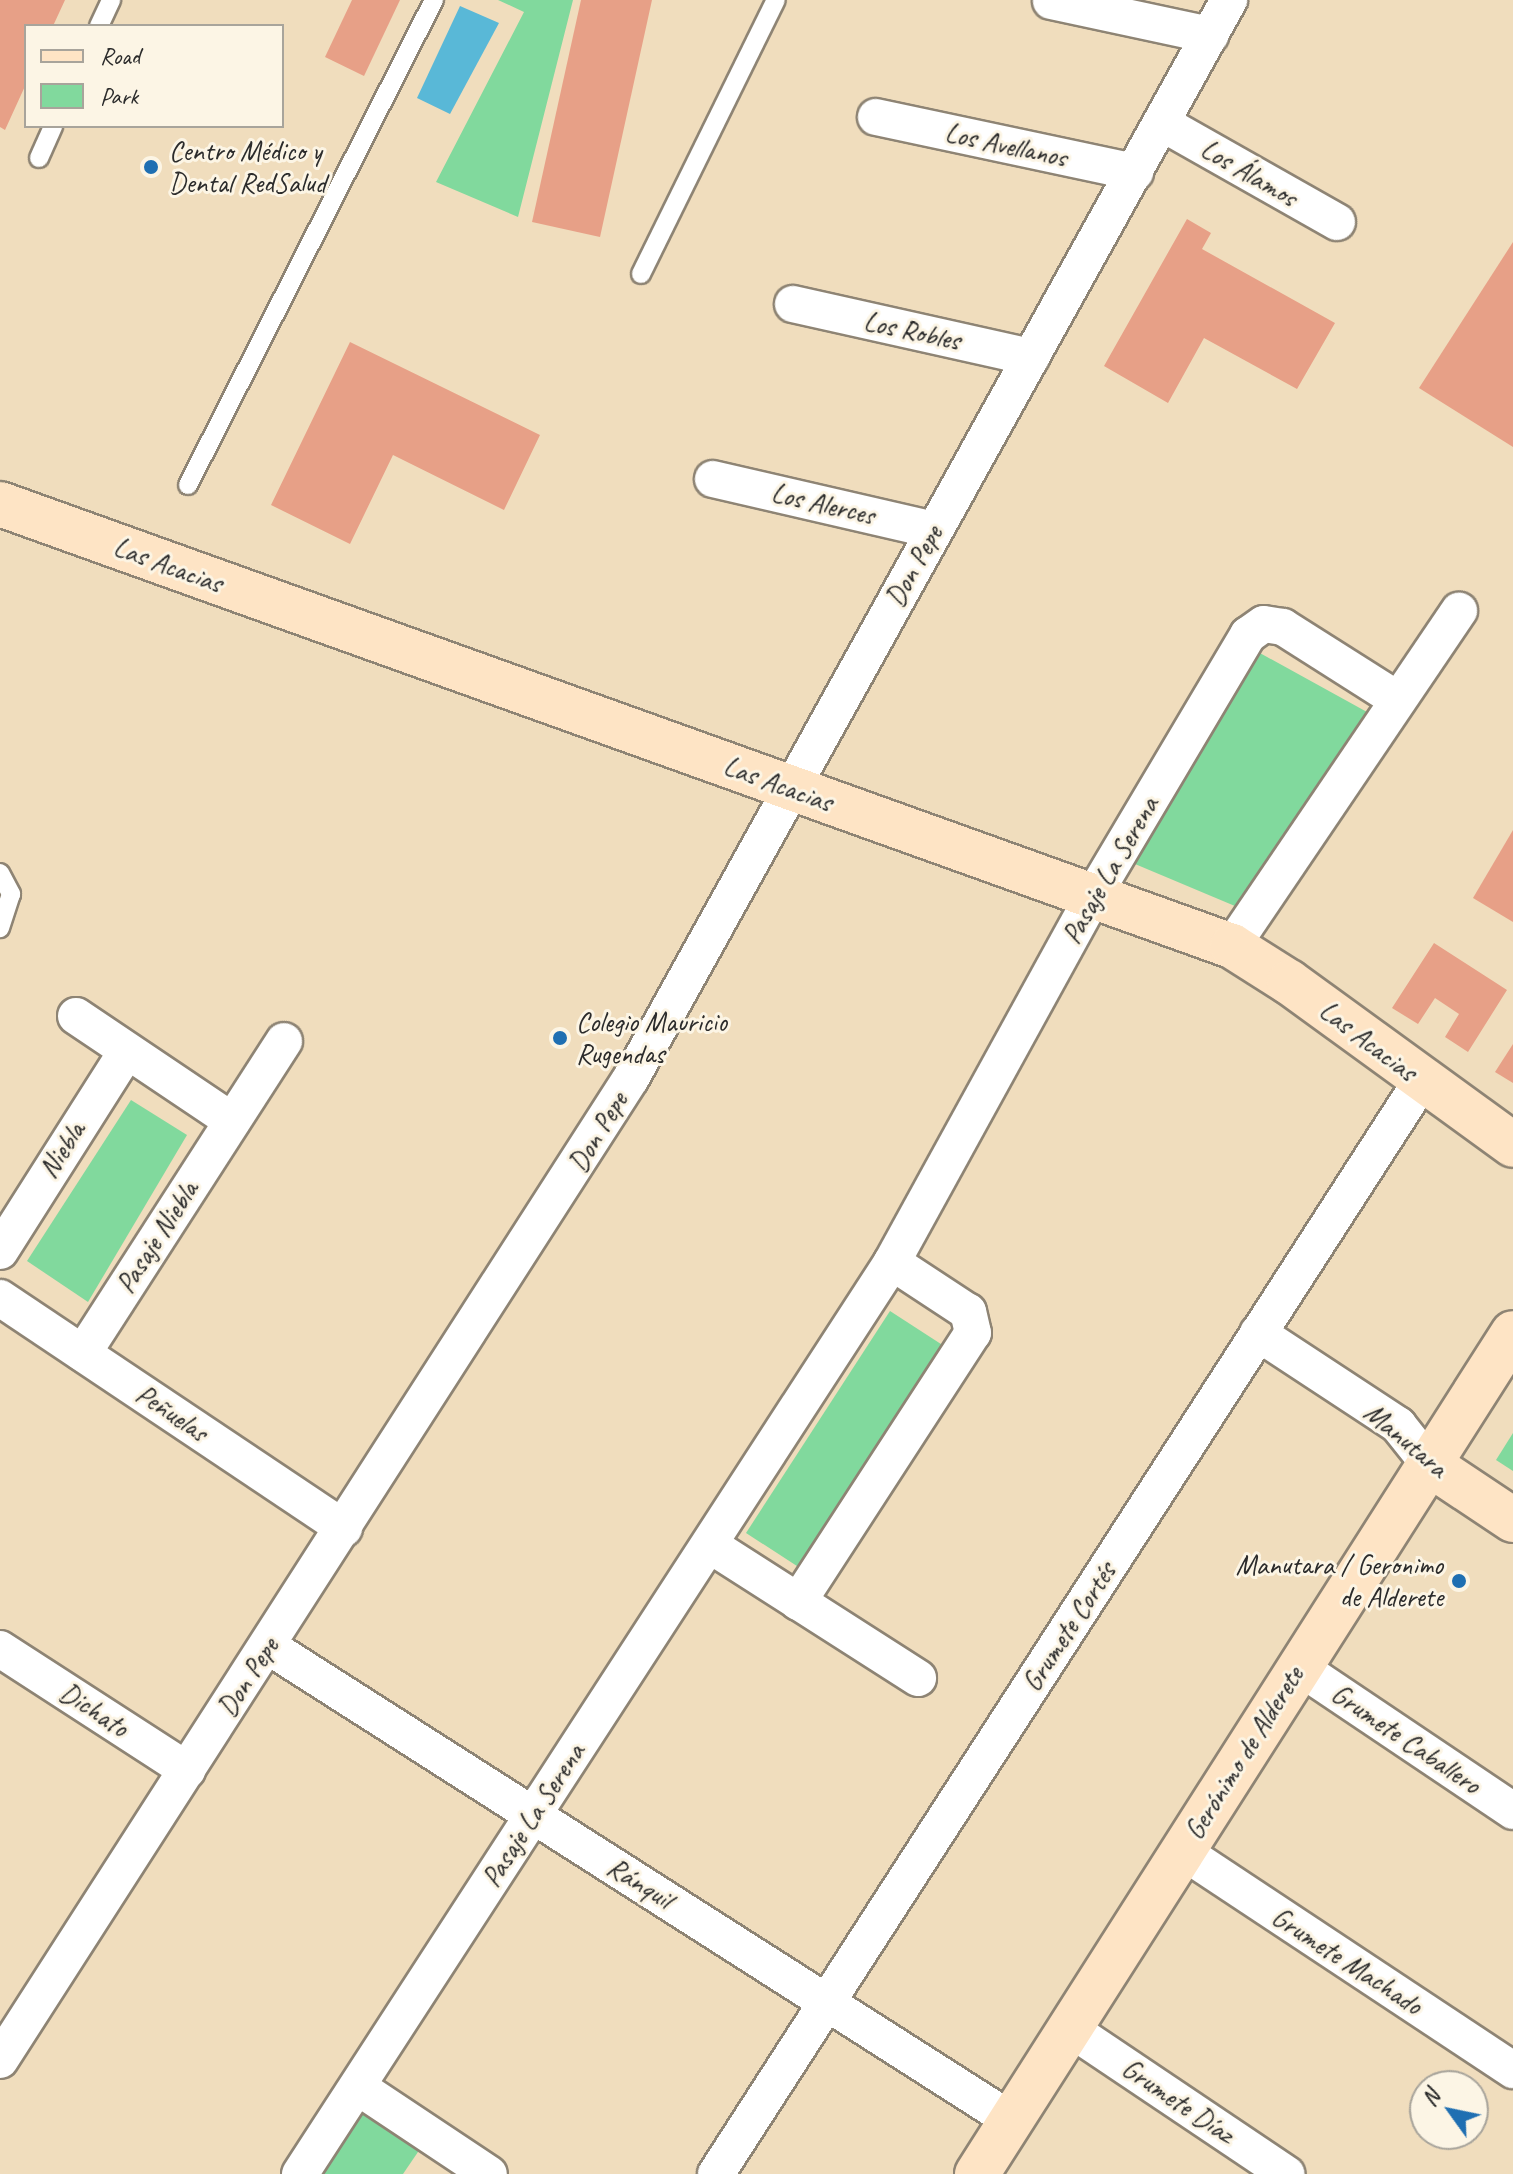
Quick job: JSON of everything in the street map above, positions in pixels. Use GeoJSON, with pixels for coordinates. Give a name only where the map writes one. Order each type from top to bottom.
{"type":"FeatureCollection","features":[{"type":"Feature","properties":{"kind":"main road","name":"Las Acacias"},"geometry":{"type":"LineString","coordinates":[[0,504],[1232,946],[1289,982],[1513,1145]]}},
{"type":"Feature","properties":{"kind":"main road","name":"Gerónimo de Alderete"},"geometry":{"type":"LineString","coordinates":[[977,2174],[1513,1333]]}},
{"type":"Feature","properties":{"kind":"main road","name":"Manutara"},"geometry":{"type":"LineString","coordinates":[[1429,1464],[1513,1520]]}},
{"type":"Feature","properties":{"kind":"street","name":"Don Pepe"},"geometry":{"type":"LineString","coordinates":[[0,2060],[624,1090],[1229,0]]}},
{"type":"Feature","properties":{"kind":"street"},"geometry":{"type":"LineString","coordinates":[[1051,1],[1210,35]]}},
{"type":"Feature","properties":{"kind":"street","name":"Los Avellanos"},"geometry":{"type":"LineString","coordinates":[[876,117],[1135,172]]}},
{"type":"Feature","properties":{"kind":"street","name":"Los Álamos"},"geometry":{"type":"LineString","coordinates":[[1162,123],[1337,222]]}},
{"type":"Feature","properties":{"kind":"street","name":"Los Robles"},"geometry":{"type":"LineString","coordinates":[[793,304],[1031,357]]}},
{"type":"Feature","properties":{"kind":"street","name":"Los Alerces"},"geometry":{"type":"LineString","coordinates":[[713,479],[934,530]]}},
{"type":"Feature","properties":{"kind":"street"},"geometry":{"type":"LineString","coordinates":[[1232,946],[1459,611]]}},
{"type":"Feature","properties":{"kind":"street","name":"Pasaje La Serena"},"geometry":{"type":"LineString","coordinates":[[300,2174],[892,1262],[1093,896],[1248,635],[1264,624],[1283,627],[1398,700]]}},
{"type":"Feature","properties":{"kind":"street"},"geometry":{"type":"LineString","coordinates":[[76,1016],[232,1121]]}},
{"type":"Feature","properties":{"kind":"street","name":"Pasaje Niebla"},"geometry":{"type":"LineString","coordinates":[[83,1353],[284,1041]]}},
{"type":"Feature","properties":{"kind":"street","name":"Niebla"},"geometry":{"type":"LineString","coordinates":[[0,1251],[127,1051]]}},
{"type":"Feature","properties":{"kind":"street","name":"Grumete Cortés"},"geometry":{"type":"LineString","coordinates":[[716,2174],[1422,1080]]}},
{"type":"Feature","properties":{"kind":"street"},"geometry":{"type":"LineString","coordinates":[[798,1602],[973,1333],[968,1312],[892,1262]]}},
{"type":"Feature","properties":{"kind":"street","name":"Peñuelas"},"geometry":{"type":"LineString","coordinates":[[0,1298],[344,1528]]}},
{"type":"Feature","properties":{"kind":"street","name":"Manutara"},"geometry":{"type":"LineString","coordinates":[[1258,1333],[1398,1425],[1429,1464]]}},
{"type":"Feature","properties":{"kind":"street"},"geometry":{"type":"LineString","coordinates":[[710,1545],[918,1678]]}},
{"type":"Feature","properties":{"kind":"street","name":"Ránquil"},"geometry":{"type":"LineString","coordinates":[[268,1646],[1011,2120]]}},
{"type":"Feature","properties":{"kind":"street","name":"Dichato"},"geometry":{"type":"LineString","coordinates":[[0,1649],[187,1770]]}},
{"type":"Feature","properties":{"kind":"street","name":"Grumete Caballero"},"geometry":{"type":"LineString","coordinates":[[1299,1667],[1513,1811]]}},
{"type":"Feature","properties":{"kind":"street","name":"Grumete Machado"},"geometry":{"type":"LineString","coordinates":[[1182,1851],[1513,2070]]}},
{"type":"Feature","properties":{"kind":"street","name":"Grumete Díaz"},"geometry":{"type":"LineString","coordinates":[[1069,2028],[1286,2174]]}},
{"type":"Feature","properties":{"kind":"street"},"geometry":{"type":"LineString","coordinates":[[358,2087],[441,2161],[489,2174]]}},
{"type":"Feature","properties":{"kind":"lane"},"geometry":{"type":"LineString","coordinates":[[100,24],[111,0]]}},
{"type":"Feature","properties":{"kind":"lane"},"geometry":{"type":"LineString","coordinates":[[188,485],[434,0]]}},
{"type":"Feature","properties":{"kind":"lane"},"geometry":{"type":"LineString","coordinates":[[641,274],[776,0]]}},
{"type":"Feature","properties":{"kind":"lane"},"geometry":{"type":"LineString","coordinates":[[39,158],[52,128]]}},
{"type":"Feature","properties":{"kind":"lane"},"geometry":{"type":"LineString","coordinates":[[0,873],[11,894],[0,928]]}},
{"type":"Feature","properties":{"kind":"green space"},"geometry":{"type":"Polygon","coordinates":[[[498,0],[573,0],[518,217],[436,182],[524,12],[498,0]]]}},
{"type":"Feature","properties":{"kind":"green space"},"geometry":{"type":"Polygon","coordinates":[[[1258,652],[1367,712],[1242,909],[1135,864],[1258,652]]]}},
{"type":"Feature","properties":{"kind":"green space"},"geometry":{"type":"Polygon","coordinates":[[[131,1100],[187,1135],[88,1302],[27,1261],[131,1100]]]}},
{"type":"Feature","properties":{"kind":"green space"},"geometry":{"type":"Polygon","coordinates":[[[890,1311],[944,1346],[800,1568],[746,1533],[890,1311]]]}},
{"type":"Feature","properties":{"kind":"green space"},"geometry":{"type":"Polygon","coordinates":[[[1513,1433],[1513,1471],[1496,1460],[1513,1433]]]}},
{"type":"Feature","properties":{"kind":"green space"},"geometry":{"type":"Polygon","coordinates":[[[362,2110],[420,2149],[403,2174],[320,2174],[362,2110]]]}},
{"type":"Feature","properties":{"kind":"water"},"geometry":{"type":"Polygon","coordinates":[[[460,6],[499,23],[450,114],[417,98],[460,6]]]}},
{"type":"Feature","properties":{"kind":"building"},"geometry":{"type":"Polygon","coordinates":[[[0,0],[65,0],[54,24],[24,24],[24,88],[5,130],[0,127],[0,0]]]}},
{"type":"Feature","properties":{"kind":"building"},"geometry":{"type":"Polygon","coordinates":[[[352,0],[400,0],[364,76],[325,57],[352,0]]]}},
{"type":"Feature","properties":{"kind":"building"},"geometry":{"type":"Polygon","coordinates":[[[581,0],[652,0],[600,237],[532,222],[581,0]]]}},
{"type":"Feature","properties":{"kind":"building"},"geometry":{"type":"Polygon","coordinates":[[[1187,219],[1211,233],[1202,249],[1335,323],[1297,389],[1204,338],[1168,403],[1104,366],[1187,219]]]}},
{"type":"Feature","properties":{"kind":"building"},"geometry":{"type":"Polygon","coordinates":[[[1513,242],[1513,447],[1419,388],[1513,242]]]}},
{"type":"Feature","properties":{"kind":"building"},"geometry":{"type":"Polygon","coordinates":[[[350,342],[540,435],[504,510],[393,455],[350,544],[271,505],[350,342]]]}},
{"type":"Feature","properties":{"kind":"building"},"geometry":{"type":"Polygon","coordinates":[[[1513,830],[1513,922],[1473,898],[1513,830]]]}},
{"type":"Feature","properties":{"kind":"building"},"geometry":{"type":"Polygon","coordinates":[[[1434,943],[1507,990],[1468,1052],[1445,1037],[1459,1014],[1435,998],[1418,1024],[1392,1008],[1434,943]]]}},
{"type":"Feature","properties":{"kind":"building"},"geometry":{"type":"Polygon","coordinates":[[[1513,1044],[1513,1083],[1495,1072],[1513,1044]]]}},
{"type":"Feature","properties":{"kind":"place","name":"Centro Médico y Dental RedSalud"},"geometry":{"type":"Point","coordinates":[151,167]}},
{"type":"Feature","properties":{"kind":"place","name":"Colegio Mauricio Rugendas"},"geometry":{"type":"Point","coordinates":[560,1038]}},
{"type":"Feature","properties":{"kind":"place","name":"Manutara / Geronimo de Alderete"},"geometry":{"type":"Point","coordinates":[1459,1581]}}]}
